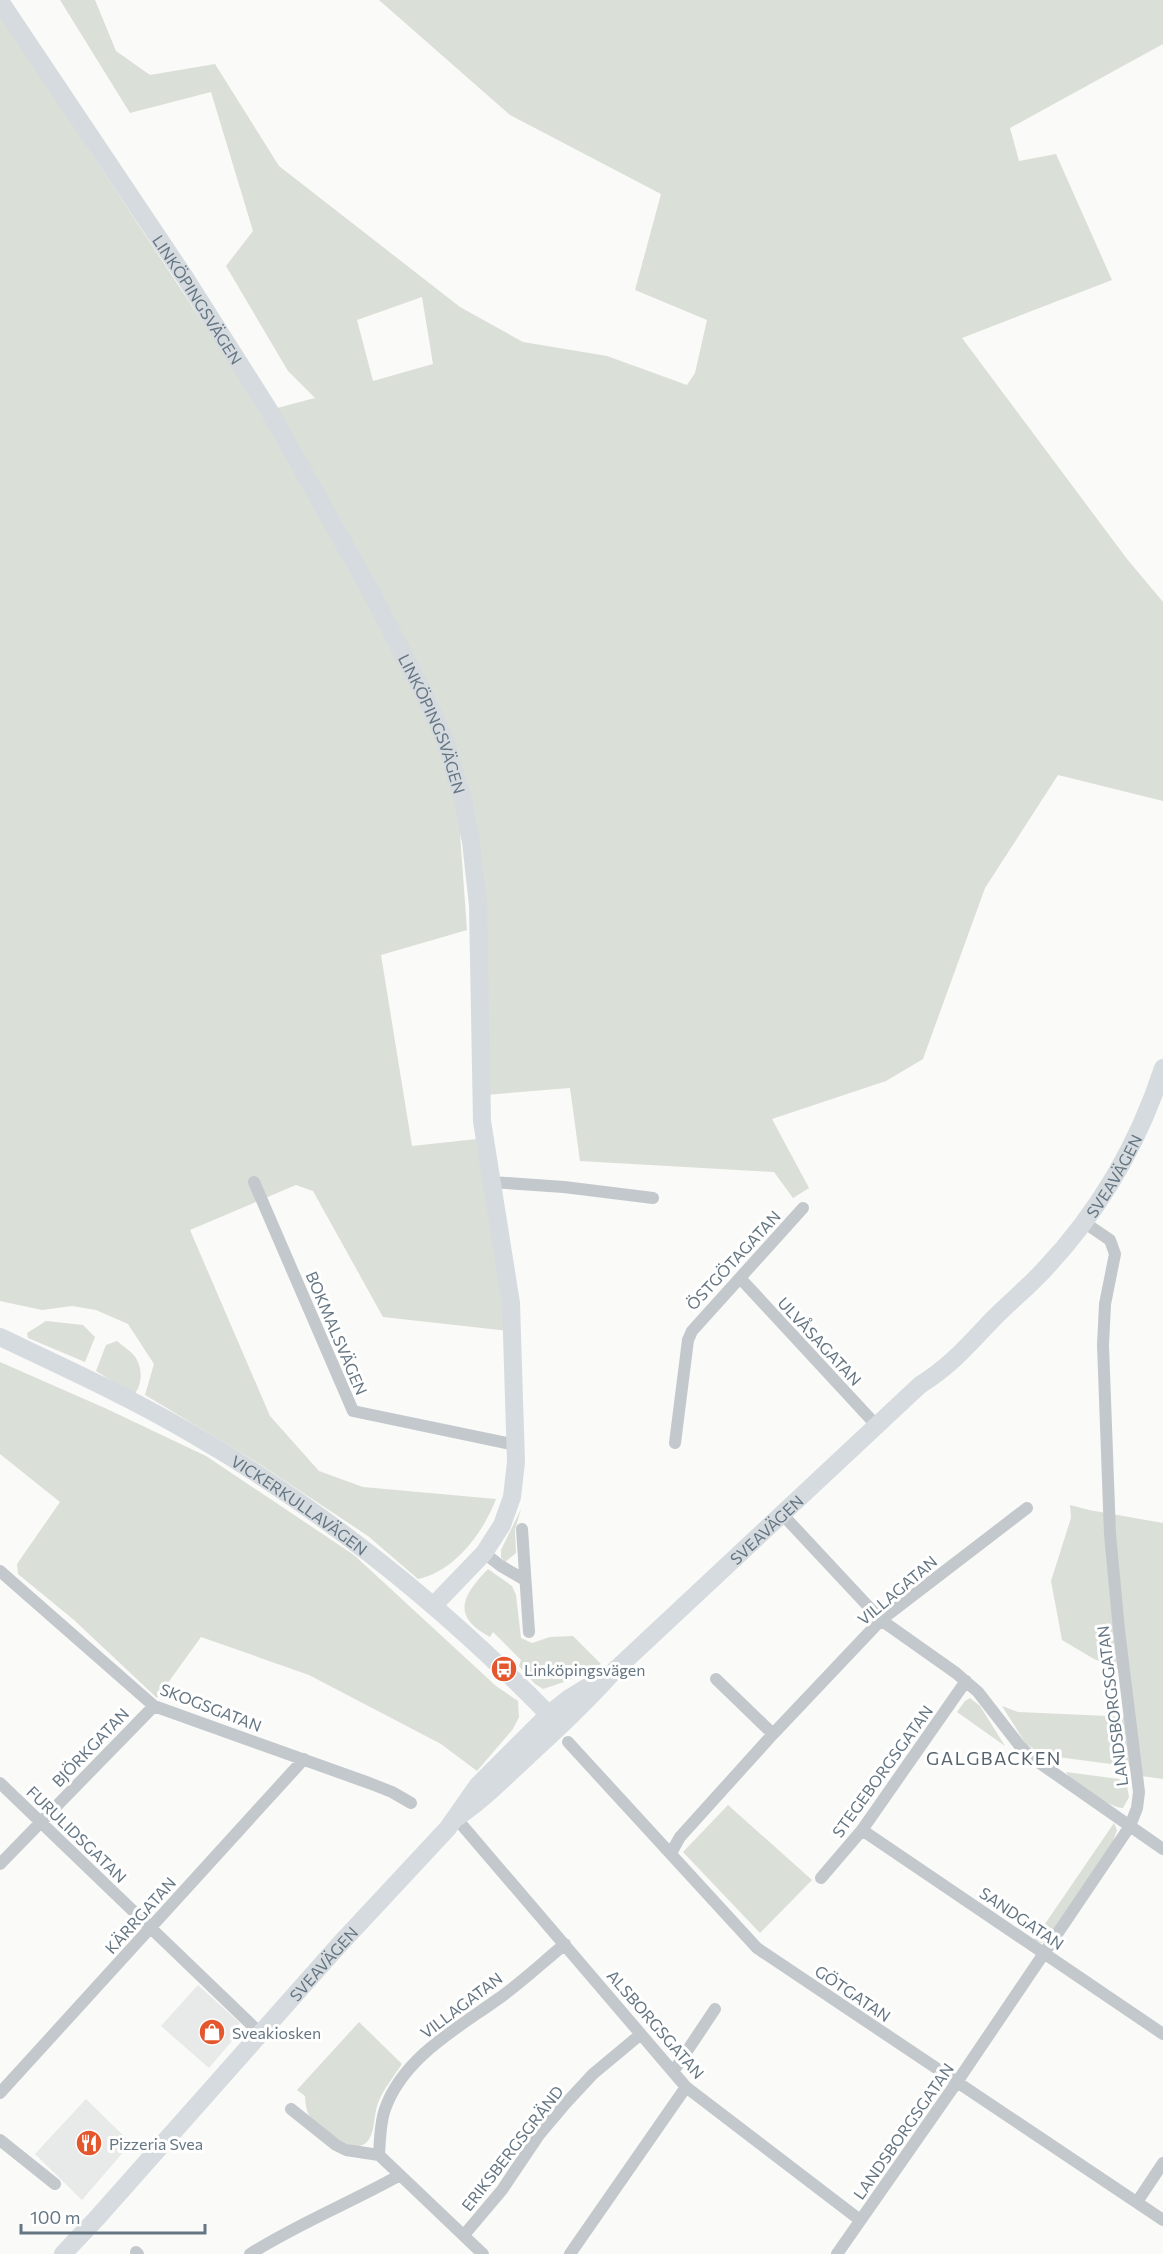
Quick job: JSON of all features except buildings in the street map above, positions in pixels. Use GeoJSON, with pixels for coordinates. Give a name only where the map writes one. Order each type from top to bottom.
{"type":"FeatureCollection","features":[{"type":"Feature","properties":{"kind":"main road","name":"LINKÖPINGSVÄGEN"},"geometry":{"type":"LineString","coordinates":[[0,1],[180,270],[269,410],[392,630],[435,718],[455,770],[464,803],[475,872],[480,964],[482,1121],[511,1303],[516,1444],[510,1508],[502,1525],[484,1553],[434,1605]]}},
{"type":"Feature","properties":{"kind":"main road","name":"SVEAVÄGEN"},"geometry":{"type":"LineString","coordinates":[[63,2254],[456,1818],[478,1785],[559,1727],[568,1699],[612,1673],[920,1385],[960,1356],[993,1319],[1044,1269],[1085,1223],[1107,1190],[1134,1142],[1163,1068]]}},
{"type":"Feature","properties":{"kind":"main road","name":"VICKERKULLAVÄGEN"},"geometry":{"type":"LineString","coordinates":[[0,1337],[144,1407],[239,1462],[336,1527],[434,1605],[489,1653],[559,1727]]}},
{"type":"Feature","properties":{"kind":"main road","name":"SVEAVÄGEN"},"geometry":{"type":"LineString","coordinates":[[74,2254],[97,2218]]}},
{"type":"Feature","properties":{"kind":"street","name":"BOKMALSVÄGEN"},"geometry":{"type":"LineString","coordinates":[[254,1182],[353,1412],[516,1444]]}},
{"type":"Feature","properties":{"kind":"street"},"geometry":{"type":"LineString","coordinates":[[492,1182],[564,1187],[653,1198]]}},
{"type":"Feature","properties":{"kind":"street","name":"ÖSTGÖTAGATAN"},"geometry":{"type":"LineString","coordinates":[[675,1443],[688,1340],[692,1331],[803,1208]]}},
{"type":"Feature","properties":{"kind":"street","name":"LANDSBORGSGATAN"},"geometry":{"type":"LineString","coordinates":[[837,2254],[1045,1954],[1130,1826],[1137,1808],[1139,1792],[1110,1534],[1103,1345],[1105,1304],[1115,1254],[1114,1247],[1105,1235],[1085,1223]]}},
{"type":"Feature","properties":{"kind":"street","name":"ULVÅSAGATAN"},"geometry":{"type":"LineString","coordinates":[[740,1278],[877,1426]]}},
{"type":"Feature","properties":{"kind":"street","name":"VILLAGATAN"},"geometry":{"type":"LineString","coordinates":[[671,1852],[680,1837],[773,1734],[881,1620],[1027,1508]]}},
{"type":"Feature","properties":{"kind":"street"},"geometry":{"type":"LineString","coordinates":[[783,1514],[881,1620],[966,1682],[989,1705],[1031,1757],[1163,1849]]}},
{"type":"Feature","properties":{"kind":"street"},"geometry":{"type":"LineString","coordinates":[[522,1529],[529,1632]]}},
{"type":"Feature","properties":{"kind":"street"},"geometry":{"type":"LineString","coordinates":[[484,1553],[525,1581]]}},
{"type":"Feature","properties":{"kind":"street","name":"SKOGSGATAN"},"geometry":{"type":"LineString","coordinates":[[0,1572],[154,1706],[392,1792],[411,1803]]}},
{"type":"Feature","properties":{"kind":"street"},"geometry":{"type":"LineString","coordinates":[[716,1679],[773,1734]]}},
{"type":"Feature","properties":{"kind":"street","name":"STEGEBORGSGATAN"},"geometry":{"type":"LineString","coordinates":[[821,1878],[862,1830],[966,1682]]}},
{"type":"Feature","properties":{"kind":"street","name":"BJÖRKGATAN"},"geometry":{"type":"LineString","coordinates":[[0,1864],[154,1706]]}},
{"type":"Feature","properties":{"kind":"street","name":"GÖTGATAN"},"geometry":{"type":"LineString","coordinates":[[559,1727],[757,1948],[1163,2220]]}},
{"type":"Feature","properties":{"kind":"street","name":"KÄRRGATAN"},"geometry":{"type":"LineString","coordinates":[[0,2093],[304,1759]]}},
{"type":"Feature","properties":{"kind":"street","name":"FURULIDSGATAN"},"geometry":{"type":"LineString","coordinates":[[0,1783],[260,2033]]}},
{"type":"Feature","properties":{"kind":"street","name":"ALSBORGSGATAN"},"geometry":{"type":"LineString","coordinates":[[456,1818],[686,2087],[860,2220]]}},
{"type":"Feature","properties":{"kind":"street","name":"SANDGATAN"},"geometry":{"type":"LineString","coordinates":[[862,1830],[1163,2034]]}},
{"type":"Feature","properties":{"kind":"street","name":"VILLAGATAN"},"geometry":{"type":"LineString","coordinates":[[379,2155],[385,2109],[410,2068],[444,2035],[500,1998],[565,1944]]}},
{"type":"Feature","properties":{"kind":"street"},"geometry":{"type":"LineString","coordinates":[[673,2072],[715,2009]]}},
{"type":"Feature","properties":{"kind":"street","name":"ERIKSBERGSGRÄND"},"geometry":{"type":"LineString","coordinates":[[464,2235],[502,2190],[539,2135],[566,2103],[593,2074],[641,2034]]}},
{"type":"Feature","properties":{"kind":"street"},"geometry":{"type":"LineString","coordinates":[[570,2254],[686,2087]]}},
{"type":"Feature","properties":{"kind":"street"},"geometry":{"type":"LineString","coordinates":[[291,2109],[336,2145],[346,2150],[379,2155],[483,2254]]}},
{"type":"Feature","properties":{"kind":"street"},"geometry":{"type":"LineString","coordinates":[[0,2140],[55,2184]]}},
{"type":"Feature","properties":{"kind":"street"},"geometry":{"type":"LineString","coordinates":[[1137,2202],[1163,2163]]}},
{"type":"Feature","properties":{"kind":"street"},"geometry":{"type":"LineString","coordinates":[[250,2254],[317,2215],[400,2175]]}},
{"type":"Feature","properties":{"kind":"shaded area"},"geometry":{"type":"Polygon","coordinates":[[[60,0],[95,0],[116,51],[150,75],[215,64],[279,166],[460,307],[523,342],[607,356],[687,385],[695,373],[707,320],[635,290],[661,194],[510,115],[379,0],[1163,0],[1163,44],[1010,128],[1019,161],[1056,154],[1112,280],[962,338],[1127,559],[1163,602],[1163,801],[1058,775],[985,888],[923,1059],[886,1081],[772,1119],[809,1188],[793,1198],[774,1172],[580,1161],[570,1088],[473,1096],[487,931],[460,834],[467,930],[381,955],[412,1146],[477,1139],[509,1331],[383,1317],[313,1191],[296,1185],[190,1230],[270,1416],[319,1471],[363,1487],[496,1499],[484,1525],[466,1549],[444,1568],[418,1579],[368,1536],[258,1463],[145,1395],[154,1364],[128,1324],[96,1310],[72,1306],[42,1310],[0,1301],[0,15],[262,412],[315,398],[288,371],[226,266],[253,231],[211,92],[130,113],[60,0]],[[422,297],[357,320],[373,381],[433,364],[422,297]]]}},
{"type":"Feature","properties":{"kind":"shaded area"},"geometry":{"type":"Polygon","coordinates":[[[46,1321],[83,1325],[95,1337],[85,1362],[28,1338],[27,1333],[46,1321]]]}},
{"type":"Feature","properties":{"kind":"shaded area"},"geometry":{"type":"Polygon","coordinates":[[[117,1341],[136,1358],[141,1372],[140,1382],[134,1395],[96,1371],[106,1345],[117,1341]]]}},
{"type":"Feature","properties":{"kind":"shaded area"},"geometry":{"type":"Polygon","coordinates":[[[0,1362],[206,1456],[354,1555],[496,1686],[518,1701],[519,1717],[513,1729],[477,1771],[441,1744],[309,1675],[201,1637],[157,1698],[74,1620],[18,1574],[17,1564],[60,1502],[0,1454],[0,1362]]]}},
{"type":"Feature","properties":{"kind":"shaded area"},"geometry":{"type":"Polygon","coordinates":[[[1070,1505],[1163,1523],[1163,1779],[1134,1775],[1133,1767],[1043,1755],[1026,1744],[1002,1706],[1018,1712],[1130,1717],[1119,1669],[1094,1659],[1062,1640],[1051,1581],[1071,1518],[1070,1505]]]}},
{"type":"Feature","properties":{"kind":"shaded area"},"geometry":{"type":"Polygon","coordinates":[[[521,1509],[515,1530],[516,1553],[505,1562],[501,1557],[501,1550],[521,1509]]]}},
{"type":"Feature","properties":{"kind":"shaded area"},"geometry":{"type":"Polygon","coordinates":[[[488,1569],[512,1586],[516,1595],[521,1638],[532,1643],[550,1637],[573,1636],[601,1664],[567,1681],[543,1689],[535,1684],[519,1666],[521,1660],[493,1632],[490,1637],[478,1629],[465,1613],[467,1597],[488,1569]]]}},
{"type":"Feature","properties":{"kind":"shaded area"},"geometry":{"type":"Polygon","coordinates":[[[970,1698],[980,1706],[1005,1746],[957,1712],[970,1698]]]}},
{"type":"Feature","properties":{"kind":"shaded area"},"geometry":{"type":"Polygon","coordinates":[[[1066,1772],[1119,1779],[1127,1786],[1129,1797],[1123,1808],[1109,1804],[1082,1788],[1066,1772]]]}},
{"type":"Feature","properties":{"kind":"shaded area"},"geometry":{"type":"Polygon","coordinates":[[[728,1805],[812,1880],[760,1933],[683,1852],[728,1805]]]}},
{"type":"Feature","properties":{"kind":"shaded area"},"geometry":{"type":"Polygon","coordinates":[[[1114,1823],[1117,1830],[1113,1841],[1046,1940],[1041,1943],[1034,1940],[1114,1823]]]}},
{"type":"Feature","properties":{"kind":"shaded area"},"geometry":{"type":"Polygon","coordinates":[[[198,1985],[240,2023],[234,2030],[232,2041],[209,2068],[161,2026],[198,1985]]]}},
{"type":"Feature","properties":{"kind":"shaded area"},"geometry":{"type":"Polygon","coordinates":[[[359,2022],[402,2064],[380,2098],[371,2135],[367,2142],[357,2146],[344,2143],[314,2121],[308,2114],[305,2096],[297,2090],[359,2022]]]}},
{"type":"Feature","properties":{"kind":"shaded area"},"geometry":{"type":"Polygon","coordinates":[[[86,2099],[131,2143],[82,2200],[35,2154],[86,2099]]]}},
{"type":"Feature","properties":{"kind":"place","name":"Linköpingsvägen"},"geometry":{"type":"Point","coordinates":[504,1669]}},
{"type":"Feature","properties":{"kind":"place","name":"Sveakiosken"},"geometry":{"type":"Point","coordinates":[212,2032]}},
{"type":"Feature","properties":{"kind":"place","name":"Pizzeria Svea"},"geometry":{"type":"Point","coordinates":[89,2143]}},
{"type":"Feature","properties":{"kind":"district","name":"GALGBACKEN"},"geometry":{"type":"Point","coordinates":[994,1758]}}]}
